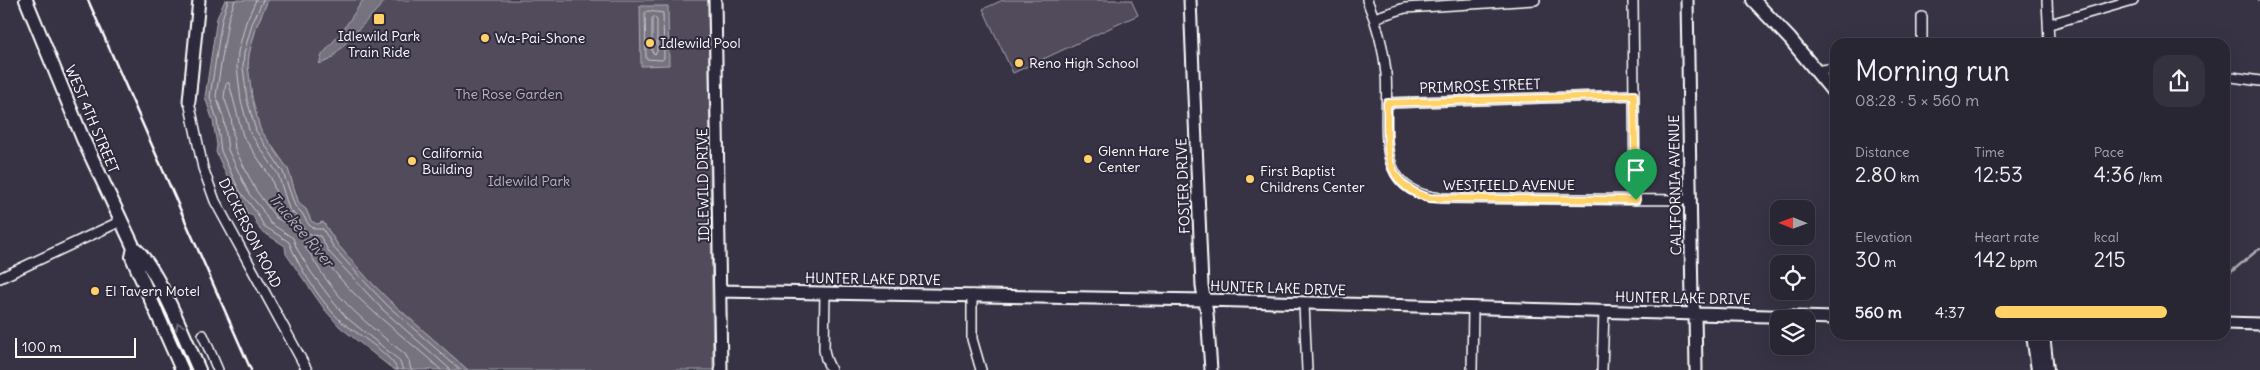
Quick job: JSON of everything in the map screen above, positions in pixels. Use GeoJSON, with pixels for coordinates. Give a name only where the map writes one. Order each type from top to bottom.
{"type":"FeatureCollection","features":[{"type":"Feature","properties":{"kind":"main road","name":"WEST 4TH STREET"},"geometry":{"type":"LineString","coordinates":[[26,0],[83,139],[121,221],[134,248],[142,253],[164,295],[199,370]]}},
{"type":"Feature","properties":{"kind":"main road"},"geometry":{"type":"LineString","coordinates":[[1753,0],[1771,18],[1830,88]]}},
{"type":"Feature","properties":{"kind":"main road","name":"WEST 4TH STREET"},"geometry":{"type":"LineString","coordinates":[[134,248],[132,257],[182,370]]}},
{"type":"Feature","properties":{"kind":"main road"},"geometry":{"type":"LineString","coordinates":[[151,301],[164,295]]}},
{"type":"Feature","properties":{"kind":"main road"},"geometry":{"type":"LineString","coordinates":[[2034,340],[2038,370]]}},
{"type":"Feature","properties":{"kind":"main road"},"geometry":{"type":"LineString","coordinates":[[2044,340],[2047,370]]}},
{"type":"Feature","properties":{"kind":"street"},"geometry":{"type":"LineString","coordinates":[[189,101],[199,0]]}},
{"type":"Feature","properties":{"kind":"street","name":"IDLEWILD DRIVE"},"geometry":{"type":"LineString","coordinates":[[715,0],[721,370]]}},
{"type":"Feature","properties":{"kind":"street","name":"FOSTER DRIVE"},"geometry":{"type":"LineString","coordinates":[[1190,0],[1204,300],[1207,313],[1211,370]]}},
{"type":"Feature","properties":{"kind":"street","name":"WESTFIELD AVENUE"},"geometry":{"type":"LineString","coordinates":[[1367,0],[1384,55],[1388,148],[1391,167],[1402,184],[1420,195],[1442,198],[1690,200]]}},
{"type":"Feature","properties":{"kind":"street"},"geometry":{"type":"LineString","coordinates":[[1374,18],[1405,8],[1535,0]]}},
{"type":"Feature","properties":{"kind":"street"},"geometry":{"type":"LineString","coordinates":[[1633,0],[1636,200]]}},
{"type":"Feature","properties":{"kind":"street","name":"CALIFORNIA AVENUE"},"geometry":{"type":"LineString","coordinates":[[1687,0],[1692,301],[1695,314],[1696,370]]}},
{"type":"Feature","properties":{"kind":"street"},"geometry":{"type":"LineString","coordinates":[[2047,0],[2050,24],[2049,38]]}},
{"type":"Feature","properties":{"kind":"street"},"geometry":{"type":"LineString","coordinates":[[2050,24],[2132,0]]}},
{"type":"Feature","properties":{"kind":"street"},"geometry":{"type":"LineString","coordinates":[[1922,17],[1922,38]]}},
{"type":"Feature","properties":{"kind":"street"},"geometry":{"type":"LineString","coordinates":[[1816,71],[1830,69]]}},
{"type":"Feature","properties":{"kind":"street"},"geometry":{"type":"LineString","coordinates":[[2230,77],[2260,81]]}},
{"type":"Feature","properties":{"kind":"street","name":"PRIMROSE STREET"},"geometry":{"type":"LineString","coordinates":[[1387,103],[1634,95]]}},
{"type":"Feature","properties":{"kind":"street","name":"DICKERSON ROAD"},"geometry":{"type":"LineString","coordinates":[[189,101],[201,160],[214,201],[307,370]]}},
{"type":"Feature","properties":{"kind":"street"},"geometry":{"type":"LineString","coordinates":[[0,278],[121,221]]}},
{"type":"Feature","properties":{"kind":"street","name":"HUNTER LAKE DRIVE"},"geometry":{"type":"LineString","coordinates":[[720,291],[1204,300],[1830,318]]}},
{"type":"Feature","properties":{"kind":"street"},"geometry":{"type":"LineString","coordinates":[[825,293],[824,350],[831,370]]}},
{"type":"Feature","properties":{"kind":"street"},"geometry":{"type":"LineString","coordinates":[[972,295],[973,347],[981,370]]}},
{"type":"Feature","properties":{"kind":"street"},"geometry":{"type":"LineString","coordinates":[[1304,304],[1307,370]]}},
{"type":"Feature","properties":{"kind":"street"},"geometry":{"type":"LineString","coordinates":[[1472,370],[1473,308]]}},
{"type":"Feature","properties":{"kind":"street"},"geometry":{"type":"LineString","coordinates":[[1602,370],[1604,311]]}},
{"type":"Feature","properties":{"kind":"street"},"geometry":{"type":"LineString","coordinates":[[2230,323],[2260,324]]}},
{"type":"Feature","properties":{"kind":"street"},"geometry":{"type":"LineString","coordinates":[[203,335],[218,370]]}},
{"type":"Feature","properties":{"kind":"green space","name":"Idlewild Park"},"geometry":{"type":"Polygon","coordinates":[[[268,0],[708,0],[713,370],[468,370],[390,301],[338,245],[323,222],[317,225],[311,221],[306,209],[299,204],[288,169],[260,129],[252,98],[248,66],[249,54],[257,25],[268,0]]]}},
{"type":"Feature","properties":{"kind":"green space"},"geometry":{"type":"Polygon","coordinates":[[[1003,0],[1131,0],[1138,15],[1013,73],[983,9],[1003,0]]]}},
{"type":"Feature","properties":{"kind":"water","name":"Truckee River"},"geometry":{"type":"Polygon","coordinates":[[[225,0],[268,0],[257,25],[249,54],[248,66],[252,98],[260,129],[288,169],[299,204],[306,209],[311,221],[317,224],[323,222],[338,245],[390,301],[468,370],[395,370],[389,366],[340,327],[325,310],[286,254],[285,246],[260,230],[252,214],[246,215],[246,207],[234,192],[216,152],[217,145],[213,121],[205,97],[217,18],[225,0]]]}},
{"type":"Feature","properties":{"kind":"water"},"geometry":{"type":"Polygon","coordinates":[[[363,0],[386,0],[330,60],[319,64],[322,55],[343,30],[363,0]]]}},
{"type":"Feature","properties":{"kind":"water"},"geometry":{"type":"Polygon","coordinates":[[[640,6],[668,6],[669,65],[641,66],[640,6]]]}},
{"type":"Feature","properties":{"kind":"waterway"},"geometry":{"type":"LineString","coordinates":[[2230,273],[2260,248]]}},
{"type":"Feature","properties":{"kind":"railway"},"geometry":{"type":"LineString","coordinates":[[88,0],[251,370]]}},
{"type":"Feature","properties":{"kind":"place","name":"Idlewild Park Train Ride"},"geometry":{"type":"Point","coordinates":[379,19]}},
{"type":"Feature","properties":{"kind":"place","name":"Wa-Pai-Shone"},"geometry":{"type":"Point","coordinates":[485,38]}},
{"type":"Feature","properties":{"kind":"place","name":"Idlewild Pool"},"geometry":{"type":"Point","coordinates":[650,43]}},
{"type":"Feature","properties":{"kind":"place","name":"Reno High School"},"geometry":{"type":"Point","coordinates":[1019,63]}},
{"type":"Feature","properties":{"kind":"place","name":"Glenn Hare Center"},"geometry":{"type":"Point","coordinates":[1088,159]}},
{"type":"Feature","properties":{"kind":"place","name":"California Building"},"geometry":{"type":"Point","coordinates":[412,161]}},
{"type":"Feature","properties":{"kind":"place","name":"First Baptist Childrens Center"},"geometry":{"type":"Point","coordinates":[1250,179]}},
{"type":"Feature","properties":{"kind":"place","name":"El Tavern Motel"},"geometry":{"type":"Point","coordinates":[95,291]}},
{"type":"Feature","properties":{"kind":"route"},"geometry":{"type":"LineString","coordinates":[[1634,95],[1636,200],[1430,198],[1420,195],[1402,184],[1391,167],[1388,148],[1387,103],[1634,95]]}},
{"type":"Feature","properties":{"kind":"park label","name":"The Rose Garden"},"geometry":{"type":"Point","coordinates":[509,94]}}]}
